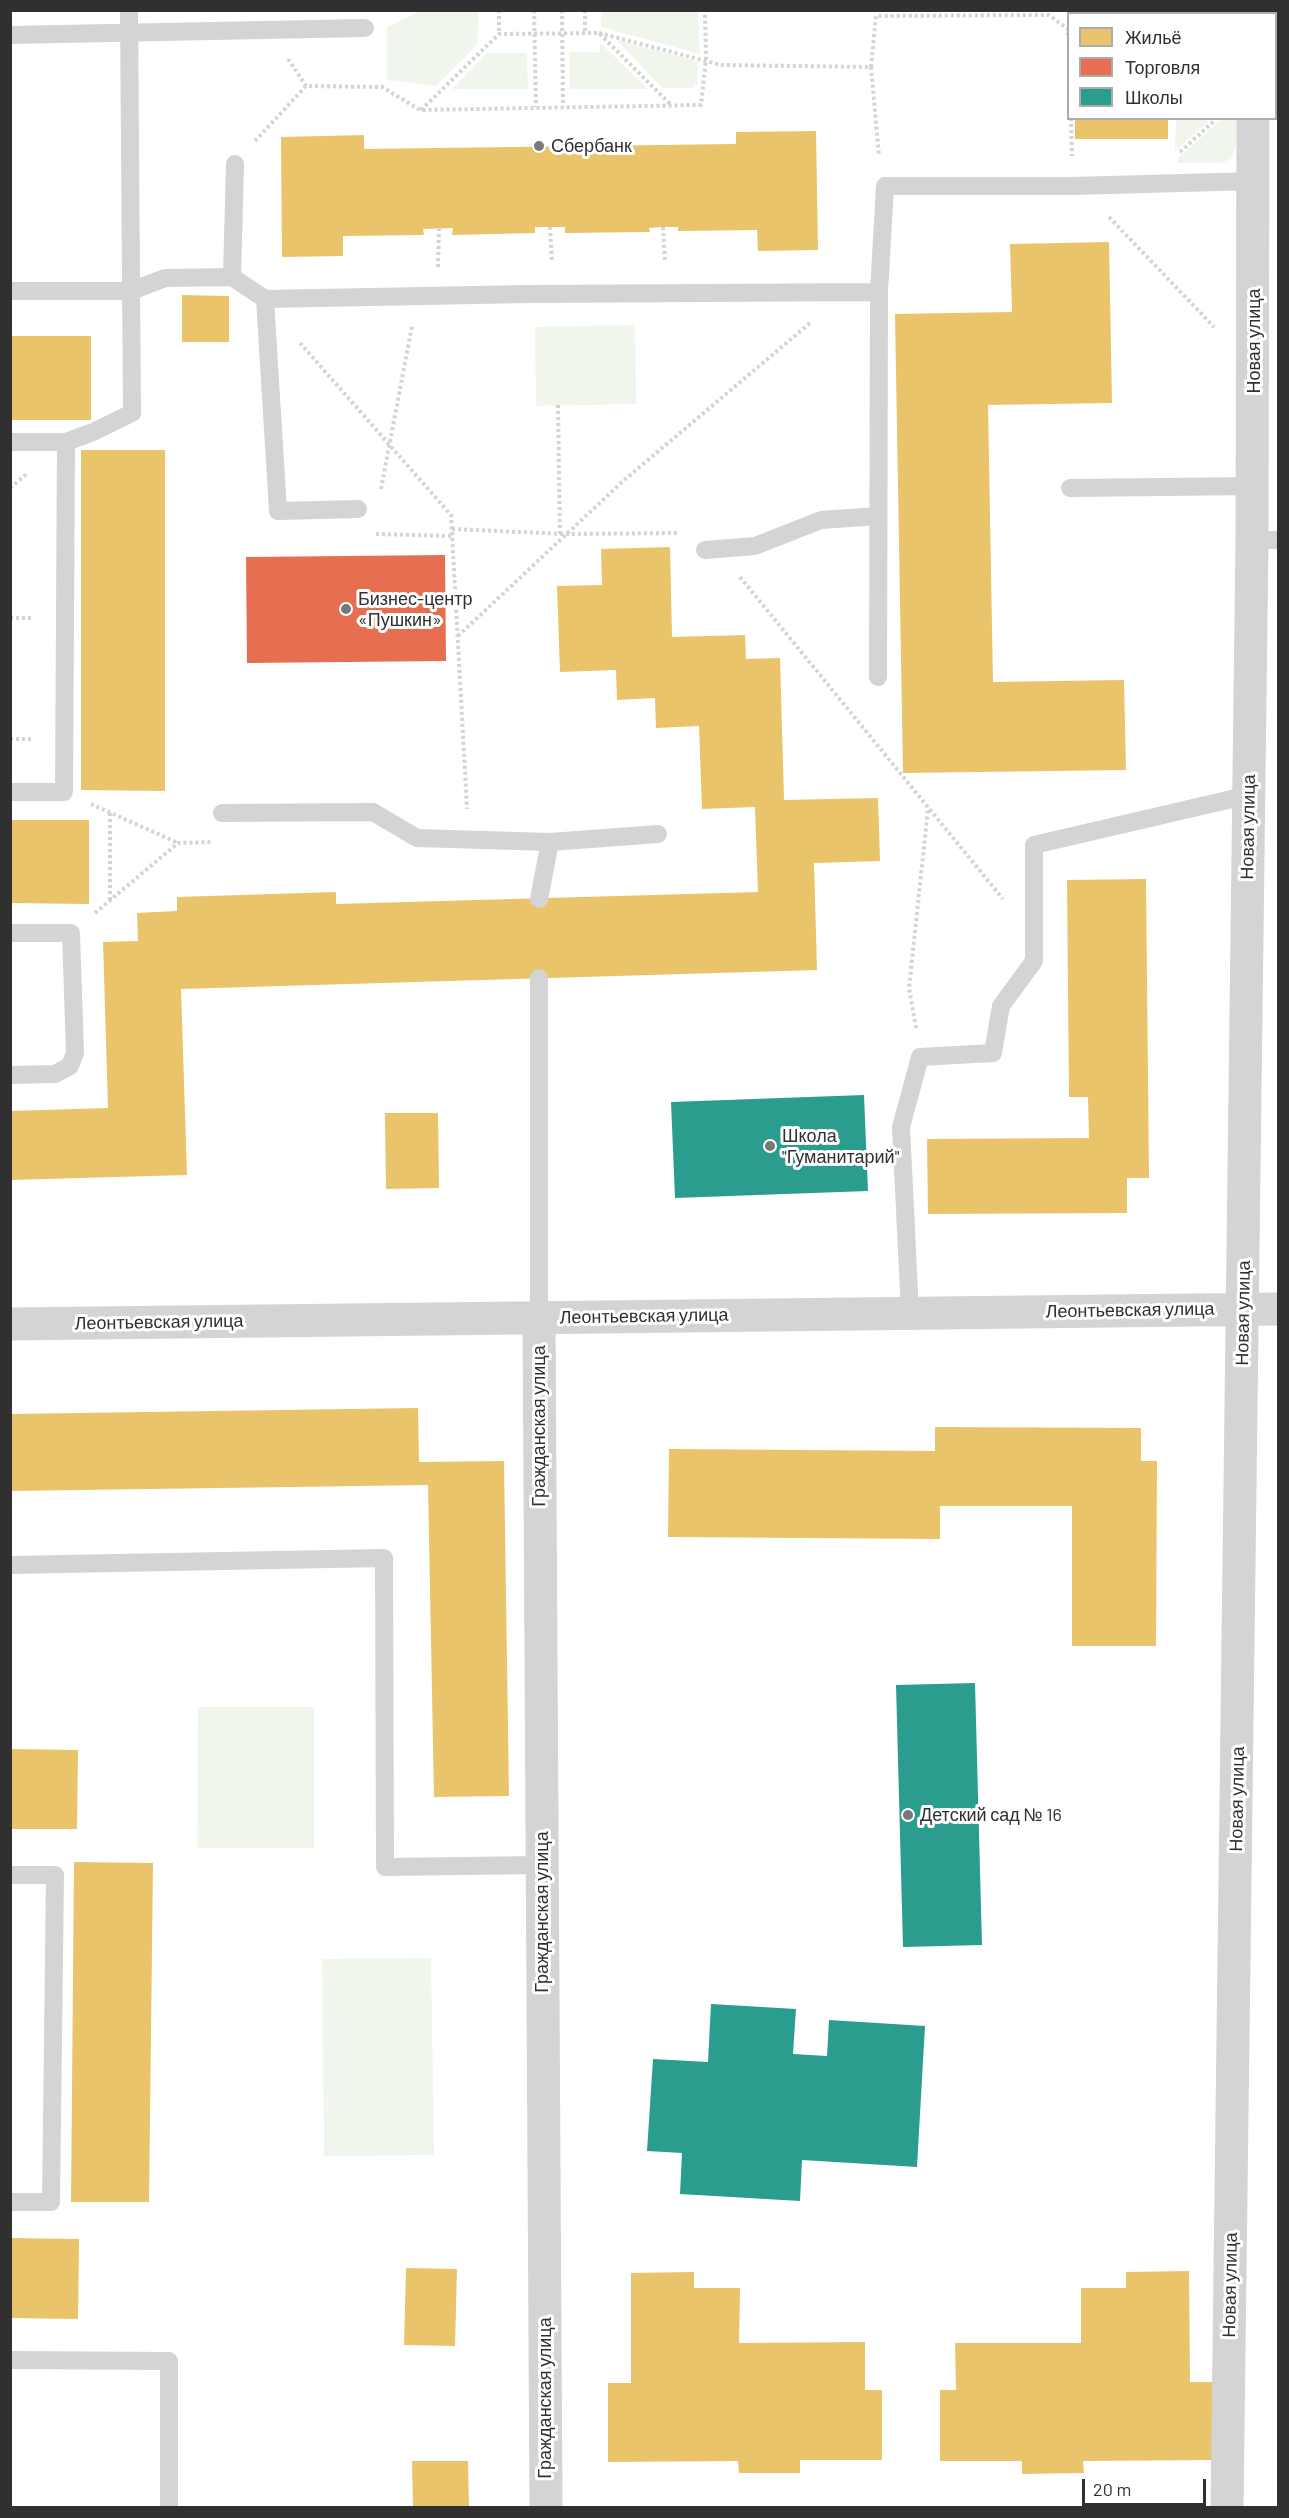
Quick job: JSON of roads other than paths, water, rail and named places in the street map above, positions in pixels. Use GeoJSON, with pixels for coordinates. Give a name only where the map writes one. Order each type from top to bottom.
{"type":"FeatureCollection","features":[{"type":"Feature","properties":{"kind":"street","name":"Новая улица"},"geometry":{"type":"LineString","coordinates":[[1227,2508],[1249,795],[1265,540],[1253,486],[1255,181],[1253,120]]}},
{"type":"Feature","properties":{"kind":"street","name":"Леонтьевская улица"},"geometry":{"type":"LineString","coordinates":[[10,1324],[1278,1308]]}},
{"type":"Feature","properties":{"kind":"street","name":"Гражданская улица"},"geometry":{"type":"LineString","coordinates":[[539,1317],[546,2508]]}},
{"type":"Feature","properties":{"kind":"lane"},"geometry":{"type":"LineString","coordinates":[[10,442],[66,442],[132,413],[129,10]]}},
{"type":"Feature","properties":{"kind":"lane"},"geometry":{"type":"LineString","coordinates":[[10,35],[365,28]]}},
{"type":"Feature","properties":{"kind":"lane"},"geometry":{"type":"LineString","coordinates":[[232,277],[235,164]]}},
{"type":"Feature","properties":{"kind":"lane"},"geometry":{"type":"LineString","coordinates":[[878,677],[879,292],[885,186],[1080,186],[1255,181]]}},
{"type":"Feature","properties":{"kind":"lane"},"geometry":{"type":"LineString","coordinates":[[10,291],[131,291],[165,278],[232,277],[265,299],[879,292]]}},
{"type":"Feature","properties":{"kind":"lane"},"geometry":{"type":"LineString","coordinates":[[265,299],[278,511],[358,508]]}},
{"type":"Feature","properties":{"kind":"lane"},"geometry":{"type":"LineString","coordinates":[[10,792],[64,792],[66,442]]}},
{"type":"Feature","properties":{"kind":"lane"},"geometry":{"type":"LineString","coordinates":[[1070,488],[1253,486]]}},
{"type":"Feature","properties":{"kind":"lane"},"geometry":{"type":"LineString","coordinates":[[711,550],[755,546],[821,520],[877,516]]}},
{"type":"Feature","properties":{"kind":"lane"},"geometry":{"type":"LineString","coordinates":[[910,1313],[901,1127],[920,1057],[993,1053],[1001,1006],[1034,961],[1034,844],[1249,795]]}},
{"type":"Feature","properties":{"kind":"lane"},"geometry":{"type":"LineString","coordinates":[[222,813],[373,812],[417,838],[550,842],[658,834]]}},
{"type":"Feature","properties":{"kind":"lane"},"geometry":{"type":"LineString","coordinates":[[538,899],[550,842]]}},
{"type":"Feature","properties":{"kind":"lane"},"geometry":{"type":"LineString","coordinates":[[10,933],[71,933],[75,1053],[70,1066],[55,1074],[10,1075]]}},
{"type":"Feature","properties":{"kind":"lane"},"geometry":{"type":"LineString","coordinates":[[539,978],[539,1317]]}},
{"type":"Feature","properties":{"kind":"lane"},"geometry":{"type":"LineString","coordinates":[[10,1565],[384,1558],[385,1867],[542,1865]]}},
{"type":"Feature","properties":{"kind":"lane"},"geometry":{"type":"LineString","coordinates":[[10,1875],[56,1875],[51,2202],[10,2202]]}},
{"type":"Feature","properties":{"kind":"lane"},"geometry":{"type":"LineString","coordinates":[[10,2360],[169,2361],[170,2508]]}},
{"type":"Feature","properties":{"kind":"place","name":"Сбербанк"},"geometry":{"type":"Point","coordinates":[539,146]}},
{"type":"Feature","properties":{"kind":"place","name":"Бизнес-центр «Пушкин»"},"geometry":{"type":"Point","coordinates":[346,609]}},
{"type":"Feature","properties":{"kind":"place","name":"Школа \"Гуманитарий\""},"geometry":{"type":"Point","coordinates":[770,1146]}},
{"type":"Feature","properties":{"kind":"place","name":"Детский сад № 16"},"geometry":{"type":"Point","coordinates":[908,1815]}}]}
